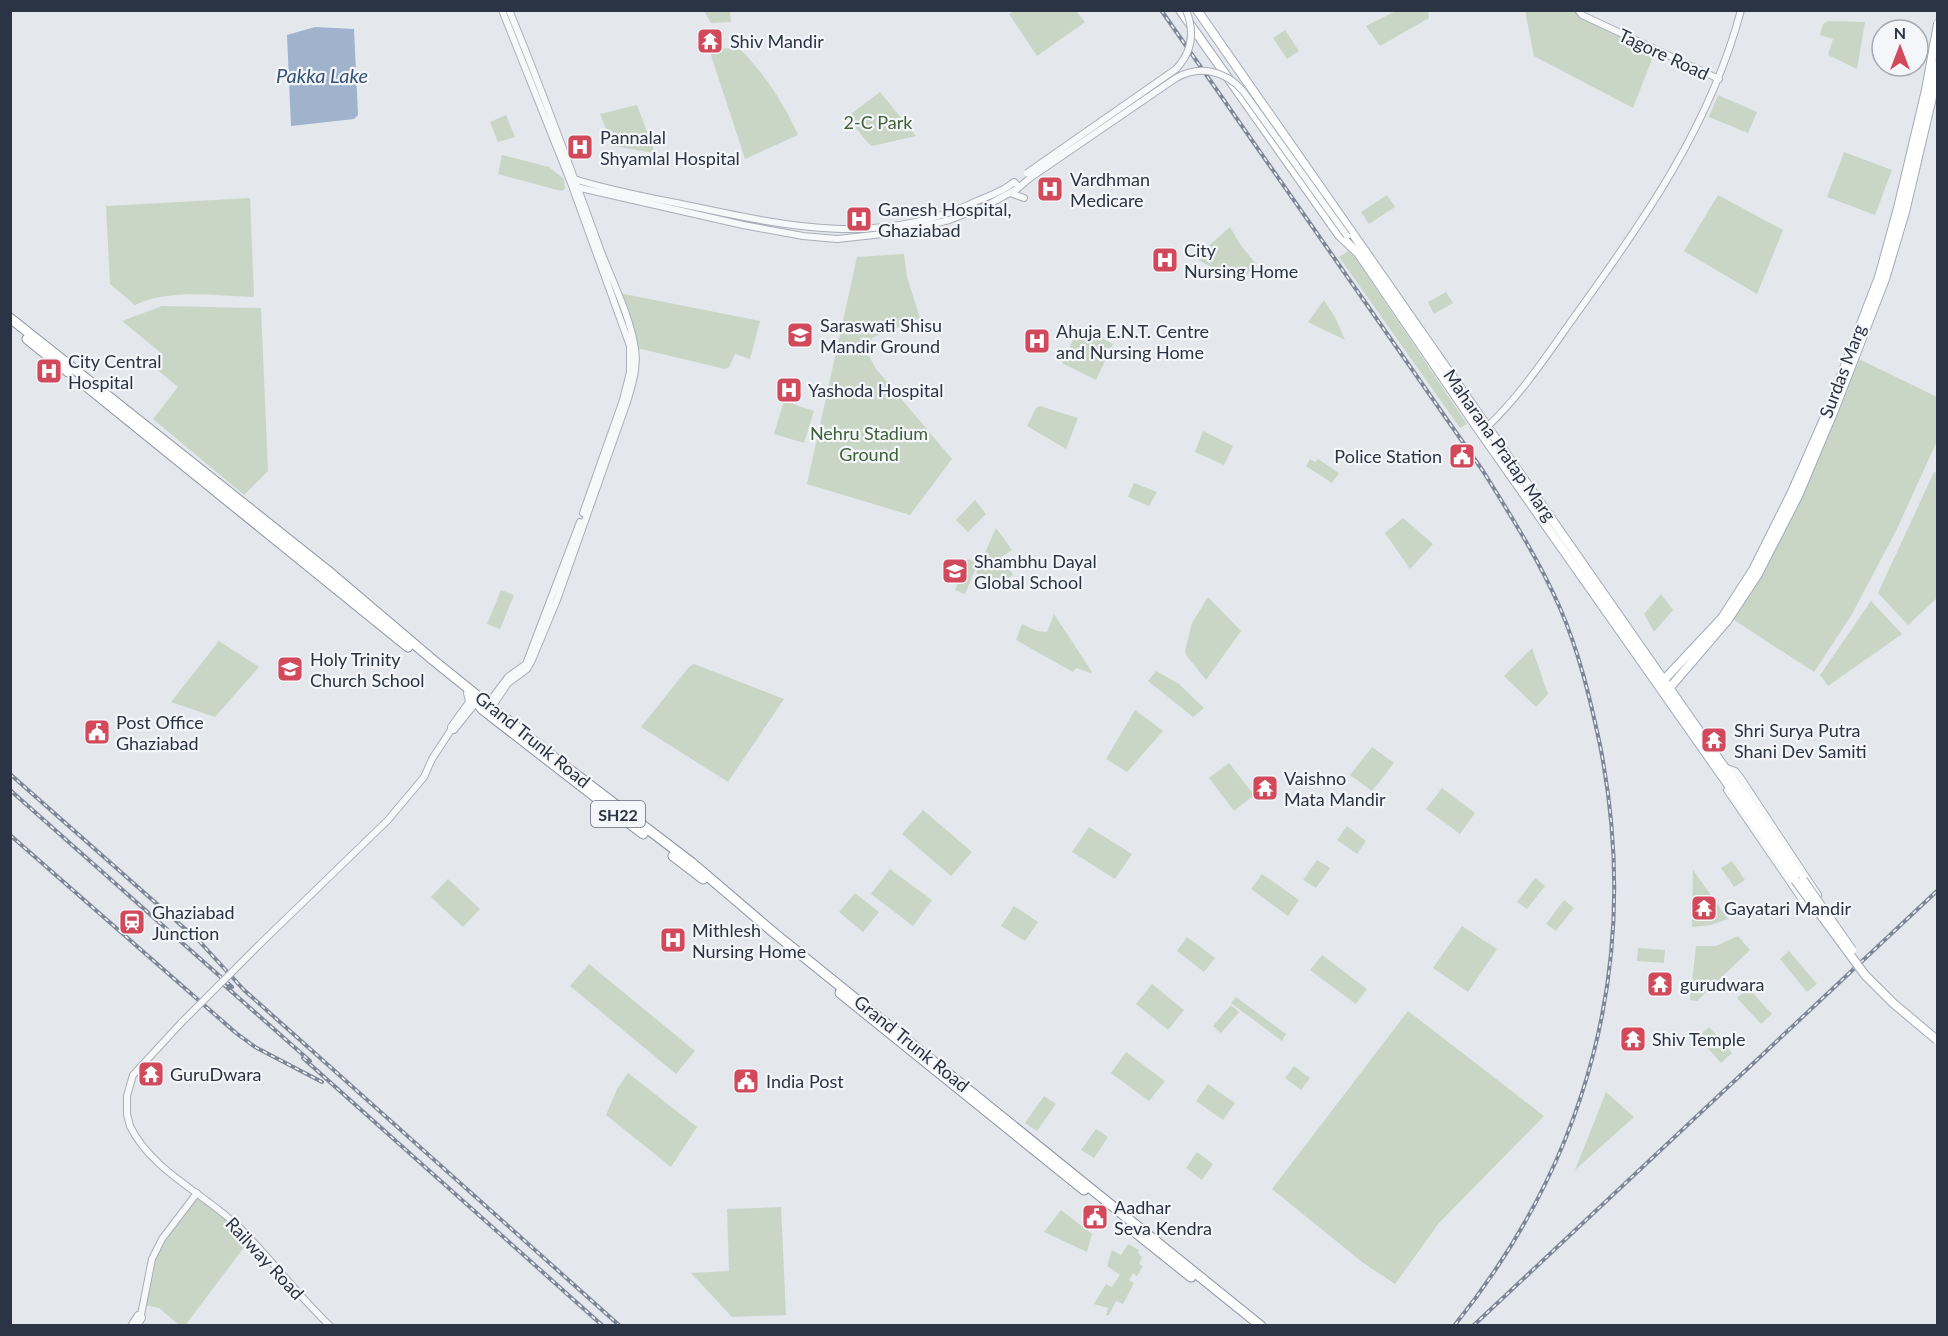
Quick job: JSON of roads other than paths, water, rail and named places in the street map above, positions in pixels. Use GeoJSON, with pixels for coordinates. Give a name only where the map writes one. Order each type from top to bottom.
{"type":"FeatureCollection","features":[{"type":"Feature","properties":{"kind":"highway","name":"Grand Trunk Road"},"geometry":{"type":"LineString","coordinates":[[10,318],[488,708],[692,862],[791,946],[1199,1280]]}},
{"type":"Feature","properties":{"kind":"highway","name":"Grand Trunk Road"},"geometry":{"type":"LineString","coordinates":[[10,326],[229,498],[373,620],[478,699]]}},
{"type":"Feature","properties":{"kind":"highway","name":"SH22"},"geometry":{"type":"LineString","coordinates":[[1199,1280],[1251,1326]]}},
{"type":"Feature","properties":{"kind":"highway","name":"SH22"},"geometry":{"type":"LineString","coordinates":[[1199,1280],[1261,1326]]}},
{"type":"Feature","properties":{"kind":"main road","name":"Maharana Pratap Marg"},"geometry":{"type":"LineString","coordinates":[[1180,10],[1339,235],[1353,247],[1407,319]]}},
{"type":"Feature","properties":{"kind":"main road","name":"Maharana Pratap Marg"},"geometry":{"type":"LineString","coordinates":[[1197,10],[1407,319],[1799,880]]}},
{"type":"Feature","properties":{"kind":"main road","name":"Surdas Marg"},"geometry":{"type":"LineString","coordinates":[[1855,351],[1898,208],[1926,90],[1938,24]]}},
{"type":"Feature","properties":{"kind":"main road","name":"Surdas Marg"},"geometry":{"type":"LineString","coordinates":[[1667,691],[1724,620],[1753,570],[1791,494],[1855,351],[1885,279],[1905,212],[1938,64]]}},
{"type":"Feature","properties":{"kind":"main road"},"geometry":{"type":"LineString","coordinates":[[1234,88],[1245,80]]}},
{"type":"Feature","properties":{"kind":"main road","name":"Maharana Pratap Marg"},"geometry":{"type":"LineString","coordinates":[[1444,372],[1487,428],[1649,674],[1661,683]]}},
{"type":"Feature","properties":{"kind":"main road","name":"Surdas Marg"},"geometry":{"type":"LineString","coordinates":[[1661,683],[1724,620]]}},
{"type":"Feature","properties":{"kind":"main road"},"geometry":{"type":"LineString","coordinates":[[1799,880],[1869,972],[1893,997],[1938,1033]]}},
{"type":"Feature","properties":{"kind":"main road"},"geometry":{"type":"LineString","coordinates":[[1799,880],[1865,975],[1887,998],[1937,1040]]}},
{"type":"Feature","properties":{"kind":"street"},"geometry":{"type":"LineString","coordinates":[[502,10],[568,177],[576,185],[743,225],[803,236],[837,239],[876,236],[933,225],[971,213],[1010,193],[1016,185],[1176,78],[1190,71],[1210,71],[1232,80],[1243,90],[1353,247]]}},
{"type":"Feature","properties":{"kind":"street"},"geometry":{"type":"LineString","coordinates":[[488,708],[508,677],[522,668],[527,660],[585,507],[619,411],[630,372],[630,346],[626,330],[576,185],[509,10]]}},
{"type":"Feature","properties":{"kind":"street"},"geometry":{"type":"LineString","coordinates":[[1029,176],[1176,69],[1188,52],[1192,37],[1192,28],[1186,10]]}},
{"type":"Feature","properties":{"kind":"street","name":"Tagore Road"},"geometry":{"type":"LineString","coordinates":[[1578,10],[1582,15],[1719,79]]}},
{"type":"Feature","properties":{"kind":"street"},"geometry":{"type":"LineString","coordinates":[[1487,428],[1540,366],[1611,267],[1688,143],[1719,79],[1741,10]]}},
{"type":"Feature","properties":{"kind":"street"},"geometry":{"type":"LineString","coordinates":[[576,185],[770,223],[848,231],[901,225],[947,214],[1016,185]]}},
{"type":"Feature","properties":{"kind":"street"},"geometry":{"type":"LineString","coordinates":[[1010,193],[1024,198]]}},
{"type":"Feature","properties":{"kind":"street"},"geometry":{"type":"LineString","coordinates":[[451,730],[450,727],[469,702],[467,692]]}},
{"type":"Feature","properties":{"kind":"street"},"geometry":{"type":"LineString","coordinates":[[451,730],[454,730],[478,699]]}},
{"type":"Feature","properties":{"kind":"street","name":"Railway Road"},"geometry":{"type":"LineString","coordinates":[[330,1326],[302,1298],[242,1229],[157,1160],[135,1137],[127,1114],[127,1096],[133,1075],[182,1022],[393,815],[424,777],[435,752],[451,730]]}},
{"type":"Feature","properties":{"kind":"street"},"geometry":{"type":"LineString","coordinates":[[1724,770],[1735,771],[1740,777],[1818,895],[1805,903],[1722,782],[1724,770]]}},
{"type":"Feature","properties":{"kind":"street"},"geometry":{"type":"LineString","coordinates":[[137,1326],[142,1316],[152,1259],[162,1239],[197,1193]]}},
{"type":"Feature","properties":{"kind":"street"},"geometry":{"type":"LineString","coordinates":[[130,1326],[138,1315],[142,1316]]}},
{"type":"Feature","properties":{"kind":"water","name":"Pakka Lake"},"geometry":{"type":"Polygon","coordinates":[[[315,27],[354,29],[358,115],[354,119],[291,126],[287,35],[315,27]]]}},
{"type":"Feature","properties":{"kind":"railway"},"geometry":{"type":"LineString","coordinates":[[1161,10],[1483,471],[1514,521],[1543,573],[1567,625],[1596,727],[1611,824],[1614,902],[1608,978],[1594,1052],[1571,1124],[1540,1194],[1501,1261],[1454,1326]]}},
{"type":"Feature","properties":{"kind":"railway"},"geometry":{"type":"LineString","coordinates":[[10,774],[200,942],[244,990],[620,1326]]}},
{"type":"Feature","properties":{"kind":"railway"},"geometry":{"type":"LineString","coordinates":[[10,790],[232,987]]}},
{"type":"Feature","properties":{"kind":"railway"},"geometry":{"type":"LineString","coordinates":[[10,835],[236,1033],[255,1047],[322,1082]]}},
{"type":"Feature","properties":{"kind":"railway"},"geometry":{"type":"LineString","coordinates":[[1473,1326],[1938,890]]}},
{"type":"Feature","properties":{"kind":"railway"},"geometry":{"type":"LineString","coordinates":[[223,984],[310,1061]]}},
{"type":"Feature","properties":{"kind":"railway"},"geometry":{"type":"LineString","coordinates":[[303,1058],[603,1326]]}},
{"type":"Feature","properties":{"kind":"place","name":"Shiv Mandir"},"geometry":{"type":"Point","coordinates":[710,41]}},
{"type":"Feature","properties":{"kind":"place","name":"Pannalal Shyamlal Hospital"},"geometry":{"type":"Point","coordinates":[580,147]}},
{"type":"Feature","properties":{"kind":"place","name":"Vardhman Medicare"},"geometry":{"type":"Point","coordinates":[1050,189]}},
{"type":"Feature","properties":{"kind":"place","name":"Ganesh Hospital, Ghaziabad"},"geometry":{"type":"Point","coordinates":[859,219]}},
{"type":"Feature","properties":{"kind":"place","name":"City Nursing Home"},"geometry":{"type":"Point","coordinates":[1165,260]}},
{"type":"Feature","properties":{"kind":"place","name":"Saraswati Shisu Mandir Ground"},"geometry":{"type":"Point","coordinates":[800,335]}},
{"type":"Feature","properties":{"kind":"place","name":"Ahuja E.N.T. Centre and Nursing Home"},"geometry":{"type":"Point","coordinates":[1037,341]}},
{"type":"Feature","properties":{"kind":"place","name":"City Central Hospital"},"geometry":{"type":"Point","coordinates":[49,371]}},
{"type":"Feature","properties":{"kind":"place","name":"Yashoda Hospital"},"geometry":{"type":"Point","coordinates":[789,390]}},
{"type":"Feature","properties":{"kind":"place","name":"Police Station"},"geometry":{"type":"Point","coordinates":[1462,456]}},
{"type":"Feature","properties":{"kind":"place","name":"Shambhu Dayal Global School"},"geometry":{"type":"Point","coordinates":[955,571]}},
{"type":"Feature","properties":{"kind":"place","name":"Holy Trinity Church School"},"geometry":{"type":"Point","coordinates":[290,669]}},
{"type":"Feature","properties":{"kind":"place","name":"Post Office Ghaziabad"},"geometry":{"type":"Point","coordinates":[97,732]}},
{"type":"Feature","properties":{"kind":"place","name":"Shri Surya Putra Shani Dev Samiti"},"geometry":{"type":"Point","coordinates":[1714,740]}},
{"type":"Feature","properties":{"kind":"place","name":"Vaishno Mata Mandir"},"geometry":{"type":"Point","coordinates":[1265,788]}},
{"type":"Feature","properties":{"kind":"place","name":"Gayatari Mandir"},"geometry":{"type":"Point","coordinates":[1704,908]}},
{"type":"Feature","properties":{"kind":"place","name":"Ghaziabad Junction"},"geometry":{"type":"Point","coordinates":[132,922]}},
{"type":"Feature","properties":{"kind":"place","name":"Mithlesh Nursing Home"},"geometry":{"type":"Point","coordinates":[673,940]}},
{"type":"Feature","properties":{"kind":"place","name":"gurudwara"},"geometry":{"type":"Point","coordinates":[1660,984]}},
{"type":"Feature","properties":{"kind":"place","name":"Shiv Temple"},"geometry":{"type":"Point","coordinates":[1633,1039]}},
{"type":"Feature","properties":{"kind":"place","name":"GuruDwara"},"geometry":{"type":"Point","coordinates":[151,1074]}},
{"type":"Feature","properties":{"kind":"place","name":"India Post"},"geometry":{"type":"Point","coordinates":[746,1081]}},
{"type":"Feature","properties":{"kind":"place","name":"Aadhar Seva Kendra"},"geometry":{"type":"Point","coordinates":[1095,1217]}},
{"type":"Feature","properties":{"kind":"park label","name":"2-C Park"},"geometry":{"type":"Point","coordinates":[878,122]}},
{"type":"Feature","properties":{"kind":"park label","name":"Nehru Stadium Ground"},"geometry":{"type":"Point","coordinates":[869,443]}}]}
